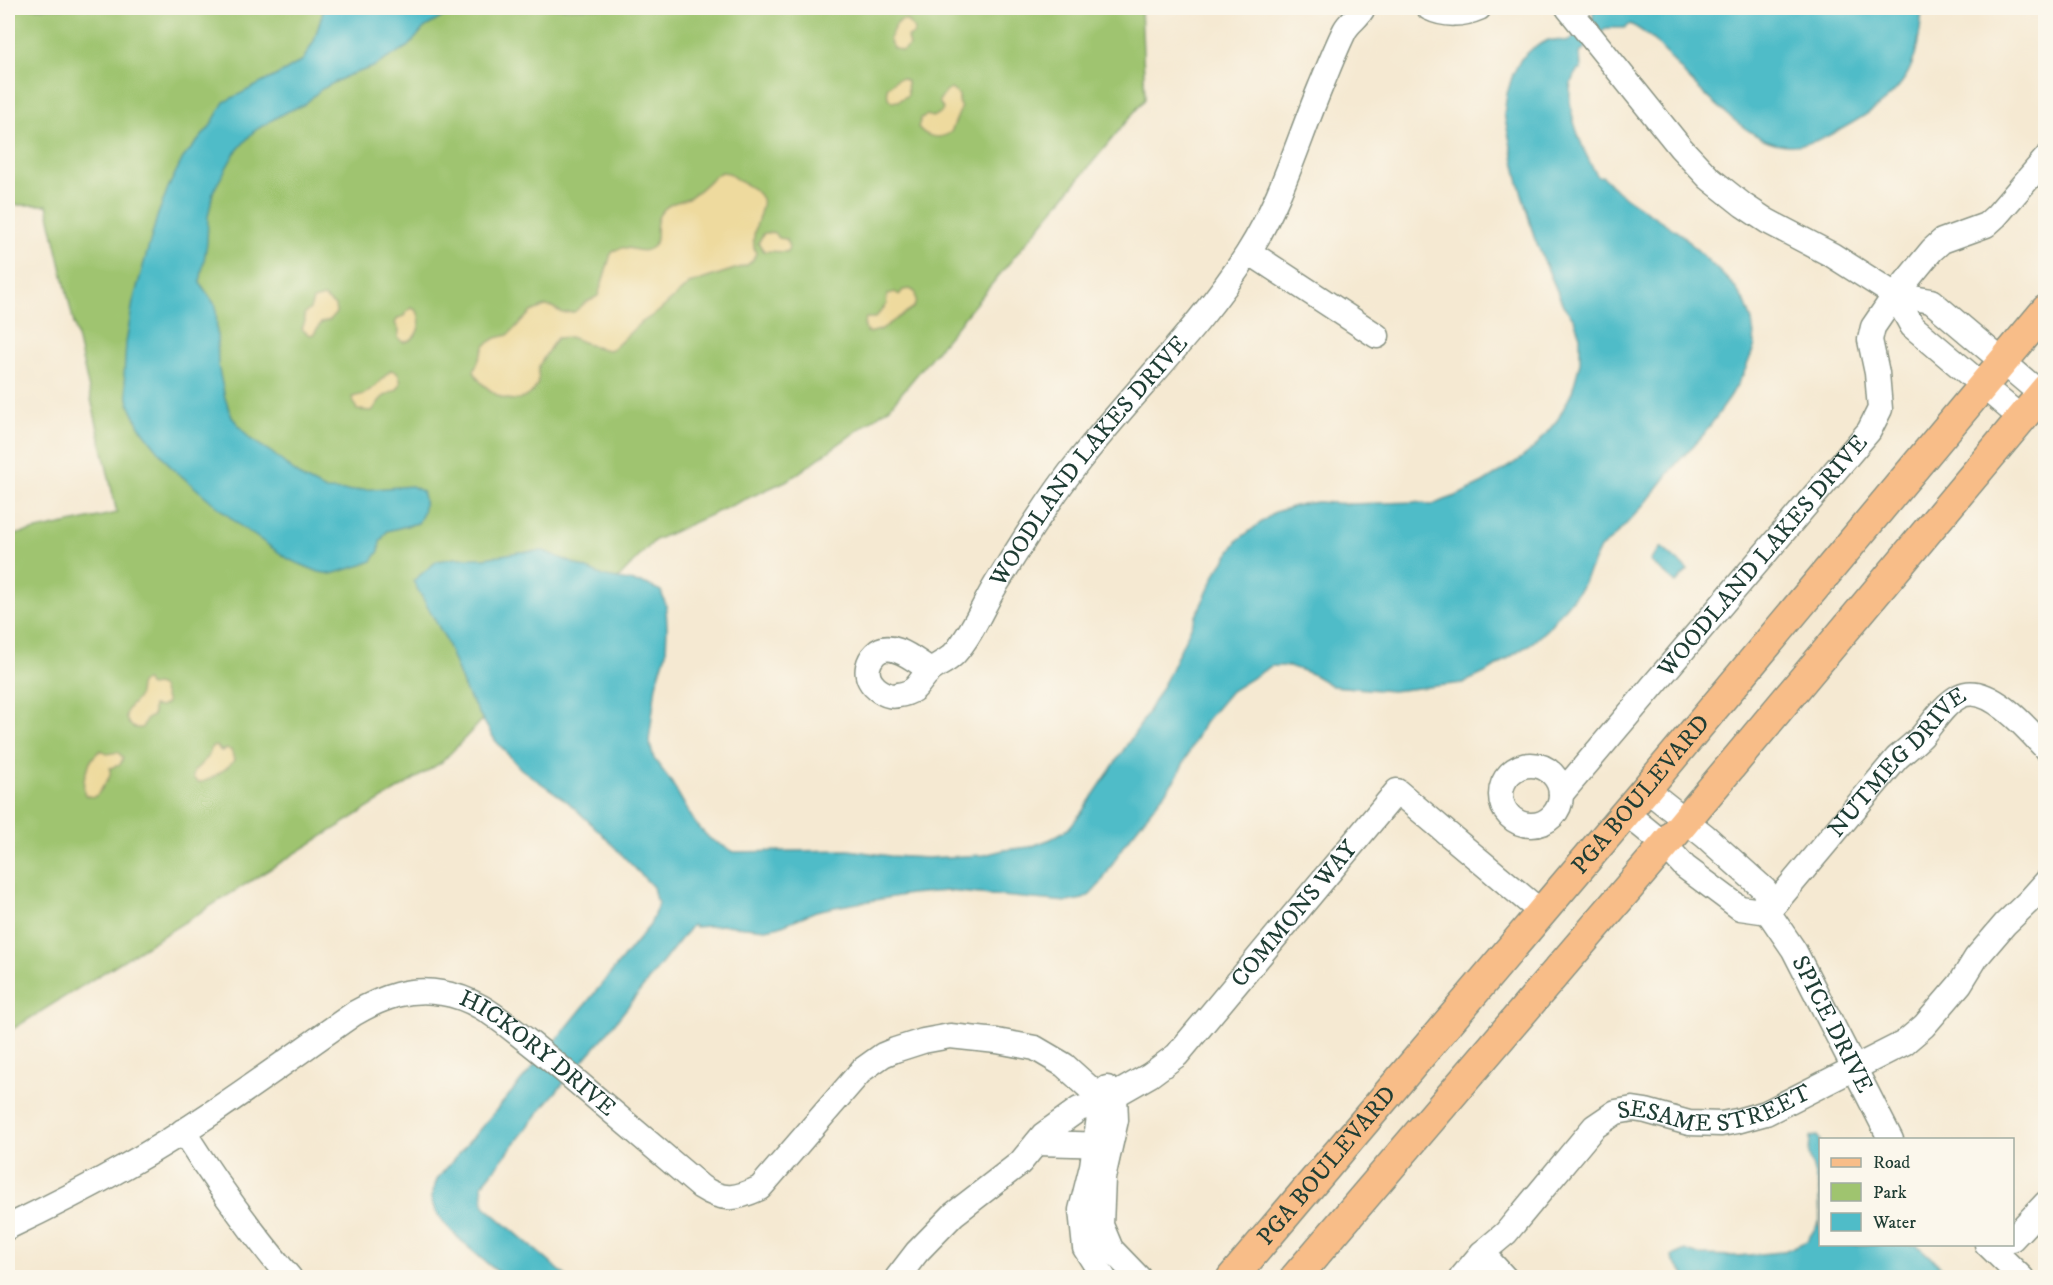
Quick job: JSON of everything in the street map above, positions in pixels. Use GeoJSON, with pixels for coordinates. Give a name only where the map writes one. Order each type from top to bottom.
{"type":"FeatureCollection","features":[{"type":"Feature","properties":{"kind":"main road","name":"PGA BOULEVARD"},"geometry":{"type":"LineString","coordinates":[[1232,1278],[1542,913],[2046,310]]}},
{"type":"Feature","properties":{"kind":"main road","name":"PGA BOULEVARD"},"geometry":{"type":"LineString","coordinates":[[1295,1278],[1665,845],[2043,391]]}},
{"type":"Feature","properties":{"kind":"street","name":"WOODLAND LAKES DRIVE"},"geometry":{"type":"LineString","coordinates":[[930,670],[943,664],[963,643],[1036,521],[1067,478],[1221,292],[1249,252],[1269,216],[1291,166],[1319,89],[1347,27],[1363,8]]}},
{"type":"Feature","properties":{"kind":"street"},"geometry":{"type":"LineString","coordinates":[[1429,8],[1459,14],[1479,8]]}},
{"type":"Feature","properties":{"kind":"street"},"geometry":{"type":"LineString","coordinates":[[1574,15],[1680,147],[1709,178],[1767,221],[1832,255],[1895,295],[1931,301],[2043,391]]}},
{"type":"Feature","properties":{"kind":"street","name":"WOODLAND LAKES DRIVE"},"geometry":{"type":"LineString","coordinates":[[1561,794],[1869,431],[1880,409],[1877,374],[1870,340],[1873,327],[1895,295],[1942,241],[1986,225],[1996,216],[2046,158]]}},
{"type":"Feature","properties":{"kind":"street"},"geometry":{"type":"LineString","coordinates":[[1249,252],[1377,336]]}},
{"type":"Feature","properties":{"kind":"street"},"geometry":{"type":"LineString","coordinates":[[1895,295],[1912,326],[2021,418]]}},
{"type":"Feature","properties":{"kind":"street","name":"NUTMEG DRIVE"},"geometry":{"type":"LineString","coordinates":[[1768,912],[1898,758],[1960,695],[1973,693],[1986,695],[2025,726],[2046,749]]}},
{"type":"Feature","properties":{"kind":"street","name":"SPICE DRIVE"},"geometry":{"type":"LineString","coordinates":[[1646,789],[1705,836],[1765,890],[1768,912],[1794,950],[1890,1138]]}},
{"type":"Feature","properties":{"kind":"street","name":"COMMONS WAY"},"geometry":{"type":"LineString","coordinates":[[897,1278],[916,1252],[954,1214],[1020,1163],[1043,1135],[1079,1108],[1108,1099],[1150,1075],[1178,1055],[1397,791],[1542,913]]}},
{"type":"Feature","properties":{"kind":"street"},"geometry":{"type":"LineString","coordinates":[[1626,813],[1665,845],[1685,867],[1740,908],[1768,912]]}},
{"type":"Feature","properties":{"kind":"street","name":"SESAME STREET"},"geometry":{"type":"LineString","coordinates":[[1461,1278],[1482,1252],[1506,1233],[1594,1127],[1616,1112],[1633,1109],[1646,1110],[1689,1123],[1721,1124],[1737,1121],[1766,1113],[1904,1043],[1920,1031],[1960,984],[1976,958],[2046,882]]}},
{"type":"Feature","properties":{"kind":"street","name":"HICKORY DRIVE"},"geometry":{"type":"LineString","coordinates":[[8,1227],[58,1203],[183,1131],[379,999],[415,991],[443,993],[471,1001],[495,1015],[701,1187],[720,1196],[741,1197],[760,1188],[862,1070],[883,1055],[923,1041],[950,1036],[1035,1048],[1064,1065],[1095,1093],[1108,1099]]}},
{"type":"Feature","properties":{"kind":"street"},"geometry":{"type":"LineString","coordinates":[[1108,1099],[1103,1145],[1101,1225],[1111,1249],[1139,1278]]}},
{"type":"Feature","properties":{"kind":"street"},"geometry":{"type":"LineString","coordinates":[[183,1131],[224,1195],[259,1242],[290,1278]]}},
{"type":"Feature","properties":{"kind":"street"},"geometry":{"type":"LineString","coordinates":[[1037,1143],[1103,1145]]}},
{"type":"Feature","properties":{"kind":"street"},"geometry":{"type":"LineString","coordinates":[[1103,1145],[1081,1210],[1085,1248],[1104,1278]]}},
{"type":"Feature","properties":{"kind":"street"},"geometry":{"type":"LineString","coordinates":[[2014,1233],[2046,1203]]}},
{"type":"Feature","properties":{"kind":"street"},"geometry":{"type":"LineString","coordinates":[[2008,1246],[2022,1278]]}},
{"type":"Feature","properties":{"kind":"street"},"geometry":{"type":"LineString","coordinates":[[1482,1252],[1504,1278]]}},
{"type":"Feature","properties":{"kind":"green space"},"geometry":{"type":"Polygon","coordinates":[[[8,8],[1141,8],[1145,99],[890,407],[790,479],[655,540],[442,762],[8,1032],[8,536],[117,513],[47,205],[8,205],[8,8]]]}},
{"type":"Feature","properties":{"kind":"sand"},"geometry":{"type":"Polygon","coordinates":[[[901,20],[906,20],[915,30],[913,35],[907,37],[909,46],[902,51],[893,48],[889,39],[895,26],[901,20]]]}},
{"type":"Feature","properties":{"kind":"sand"},"geometry":{"type":"Polygon","coordinates":[[[902,78],[907,81],[908,95],[892,102],[888,98],[887,88],[897,79],[902,78]]]}},
{"type":"Feature","properties":{"kind":"sand"},"geometry":{"type":"Polygon","coordinates":[[[951,89],[959,95],[961,108],[951,132],[938,137],[925,134],[918,127],[921,118],[941,113],[943,109],[939,101],[945,92],[951,89]]]}},
{"type":"Feature","properties":{"kind":"sand"},"geometry":{"type":"Polygon","coordinates":[[[721,172],[729,173],[755,191],[762,199],[763,203],[755,230],[756,253],[753,260],[747,265],[689,284],[658,312],[639,324],[614,348],[608,350],[595,347],[570,337],[557,338],[539,366],[537,385],[525,397],[514,400],[502,398],[480,382],[474,371],[485,345],[496,338],[508,335],[531,312],[545,306],[562,313],[574,312],[598,296],[611,254],[621,248],[641,251],[651,248],[656,241],[658,218],[663,210],[669,205],[688,198],[721,172]]]}},
{"type":"Feature","properties":{"kind":"sand"},"geometry":{"type":"Polygon","coordinates":[[[764,233],[775,233],[779,238],[786,239],[789,247],[787,252],[764,251],[758,243],[764,233]]]}},
{"type":"Feature","properties":{"kind":"sand"},"geometry":{"type":"Polygon","coordinates":[[[910,289],[915,292],[914,307],[880,330],[869,333],[866,331],[864,324],[866,318],[875,318],[887,304],[888,294],[895,292],[899,295],[903,290],[910,289]]]}},
{"type":"Feature","properties":{"kind":"sand"},"geometry":{"type":"Polygon","coordinates":[[[324,297],[335,306],[336,313],[330,320],[321,323],[314,334],[309,335],[302,329],[305,321],[304,314],[310,309],[313,300],[324,297]]]}},
{"type":"Feature","properties":{"kind":"sand"},"geometry":{"type":"Polygon","coordinates":[[[412,308],[419,316],[418,331],[408,341],[403,342],[398,338],[399,331],[395,323],[412,308]]]}},
{"type":"Feature","properties":{"kind":"sand"},"geometry":{"type":"Polygon","coordinates":[[[391,370],[399,376],[399,387],[381,399],[372,411],[357,410],[352,397],[364,394],[391,370]]]}},
{"type":"Feature","properties":{"kind":"sand"},"geometry":{"type":"Polygon","coordinates":[[[146,681],[150,686],[162,687],[167,703],[161,707],[153,706],[153,716],[146,719],[142,728],[138,728],[131,726],[126,713],[138,697],[141,682],[146,681]]]}},
{"type":"Feature","properties":{"kind":"sand"},"geometry":{"type":"Polygon","coordinates":[[[217,746],[221,751],[231,750],[234,760],[217,774],[198,782],[193,778],[194,771],[208,757],[212,747],[217,746]]]}},
{"type":"Feature","properties":{"kind":"sand"},"geometry":{"type":"Polygon","coordinates":[[[101,750],[107,754],[118,752],[123,758],[120,765],[110,768],[109,777],[99,793],[95,796],[85,795],[84,783],[89,764],[101,750]]]}},
{"type":"Feature","properties":{"kind":"water"},"geometry":{"type":"Polygon","coordinates":[[[324,8],[461,8],[424,28],[409,46],[373,67],[347,76],[320,90],[305,104],[282,114],[254,131],[234,154],[213,192],[200,283],[216,306],[218,365],[225,398],[232,417],[250,439],[271,452],[302,478],[326,490],[348,491],[412,486],[422,491],[424,507],[418,523],[387,531],[372,561],[331,574],[319,572],[290,560],[239,525],[171,467],[139,426],[129,404],[124,375],[126,343],[133,302],[157,217],[183,158],[209,128],[224,102],[303,60],[314,41],[324,8]]]}},
{"type":"Feature","properties":{"kind":"water"},"geometry":{"type":"Polygon","coordinates":[[[1593,8],[1922,8],[1914,59],[1901,84],[1878,106],[1862,117],[1809,143],[1778,144],[1745,128],[1696,86],[1654,41],[1630,24],[1624,28],[1606,28],[1580,53],[1581,70],[1578,70],[1572,80],[1571,108],[1574,124],[1598,177],[1602,176],[1618,192],[1682,235],[1734,286],[1745,302],[1752,321],[1755,345],[1744,373],[1704,434],[1677,463],[1645,504],[1612,539],[1600,548],[1581,588],[1548,628],[1533,642],[1489,671],[1463,683],[1392,691],[1332,686],[1312,674],[1289,666],[1271,666],[1231,691],[1204,723],[1176,778],[1123,846],[1101,883],[1083,899],[1067,902],[947,891],[910,894],[835,907],[816,911],[780,926],[766,929],[724,925],[695,927],[692,925],[482,1185],[484,1206],[567,1277],[504,1277],[462,1242],[435,1210],[432,1195],[438,1178],[558,1038],[650,925],[659,902],[656,900],[653,887],[600,832],[568,802],[521,769],[495,740],[466,692],[445,638],[413,581],[437,561],[544,551],[606,577],[646,584],[661,591],[666,606],[666,653],[656,685],[649,741],[654,759],[670,780],[695,823],[710,839],[734,852],[849,850],[927,858],[984,855],[1030,847],[1051,839],[1068,829],[1082,812],[1141,724],[1167,678],[1217,571],[1238,540],[1275,512],[1302,504],[1416,502],[1431,505],[1456,496],[1483,483],[1519,460],[1535,447],[1558,419],[1572,392],[1580,363],[1580,336],[1574,319],[1563,305],[1534,237],[1504,114],[1513,74],[1521,59],[1533,48],[1548,40],[1569,41],[1593,18],[1593,8]]]}},
{"type":"Feature","properties":{"kind":"water"},"geometry":{"type":"Polygon","coordinates":[[[1661,547],[1688,570],[1676,583],[1650,561],[1661,547]]]}},
{"type":"Feature","properties":{"kind":"water"},"geometry":{"type":"Polygon","coordinates":[[[1817,1136],[1819,1139],[1819,1189],[1809,1155],[1810,1137],[1817,1136]]]}},
{"type":"Feature","properties":{"kind":"water"},"geometry":{"type":"Polygon","coordinates":[[[1819,1223],[1819,1246],[1918,1246],[1952,1277],[1686,1277],[1673,1261],[1672,1256],[1685,1250],[1699,1255],[1737,1256],[1782,1252],[1807,1241],[1819,1223]]]}}]}
